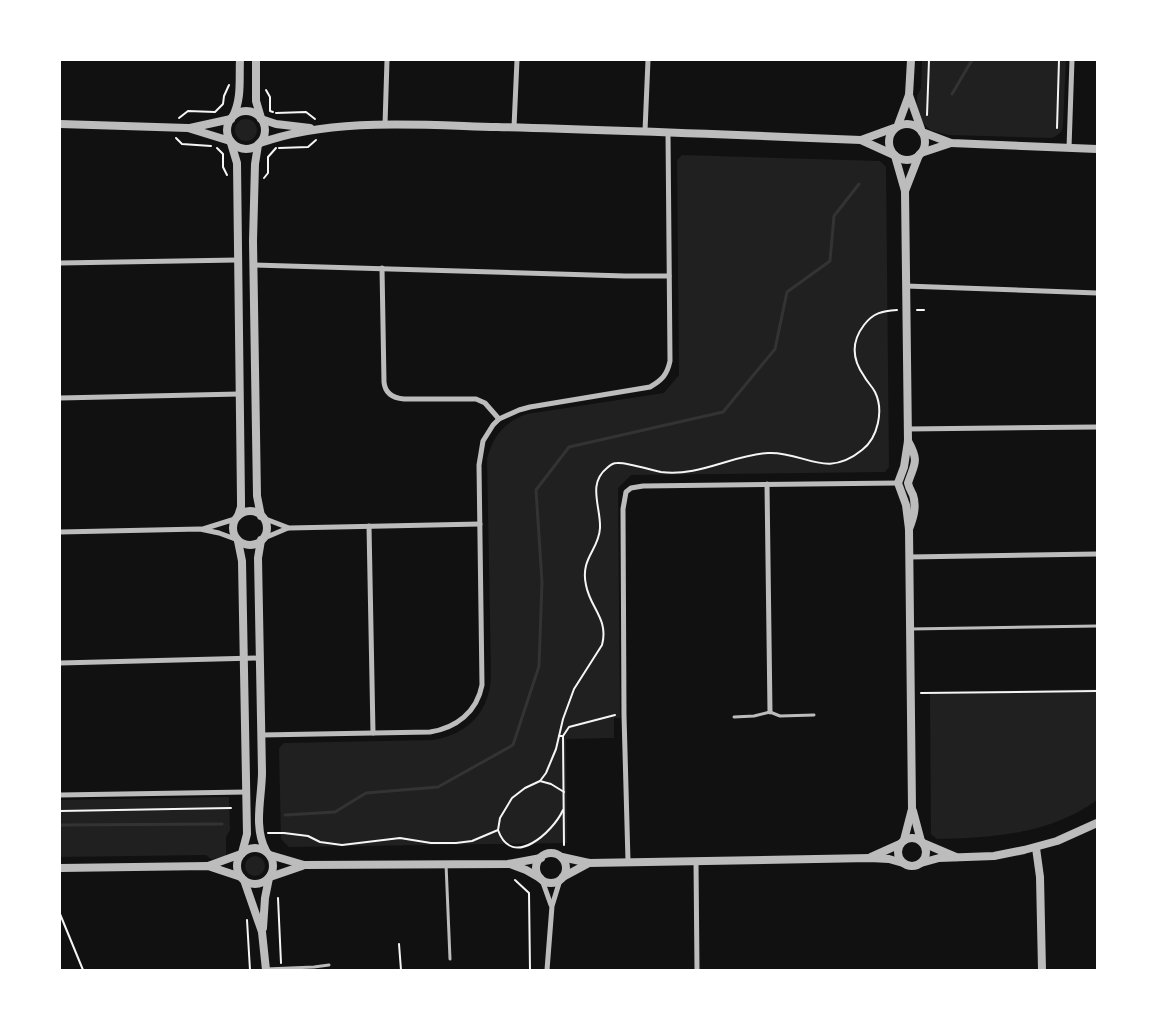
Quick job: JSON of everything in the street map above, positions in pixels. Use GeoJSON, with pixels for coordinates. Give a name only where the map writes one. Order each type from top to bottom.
{"type":"FeatureCollection","features":[{"type":"Feature","properties":{"kind":"street"},"geometry":{"type":"LineString","coordinates":[[240,60],[239,99],[237,109],[227,128],[237,163],[241,507],[233,530],[238,540],[242,561],[247,834],[237,866],[262,932]]}},
{"type":"Feature","properties":{"kind":"street"},"geometry":{"type":"LineString","coordinates":[[256,60],[256,101],[265,131],[259,144],[254,164],[253,264],[257,496],[266,528],[258,558],[262,785],[259,826],[260,834],[273,868],[266,893],[262,932],[266,970]]}},
{"type":"Feature","properties":{"kind":"street"},"geometry":{"type":"LineString","coordinates":[[385,125],[387,60]]}},
{"type":"Feature","properties":{"kind":"street"},"geometry":{"type":"LineString","coordinates":[[514,127],[517,60]]}},
{"type":"Feature","properties":{"kind":"street"},"geometry":{"type":"LineString","coordinates":[[645,131],[648,60]]}},
{"type":"Feature","properties":{"kind":"street"},"geometry":{"type":"LineString","coordinates":[[911,60],[909,95],[897,126],[889,137],[890,150],[894,155],[905,191],[908,441],[904,467],[898,483],[906,504],[909,529],[912,809],[922,842],[926,847],[926,856],[921,863]]}},
{"type":"Feature","properties":{"kind":"street"},"geometry":{"type":"LineString","coordinates":[[1069,148],[1072,60]]}},
{"type":"Feature","properties":{"kind":"street"},"geometry":{"type":"LineString","coordinates":[[905,191],[925,143],[909,95]]}},
{"type":"Feature","properties":{"kind":"street"},"geometry":{"type":"LineString","coordinates":[[60,124],[188,128],[232,117],[240,112],[247,111],[261,119],[276,124],[317,129],[385,125],[514,127],[861,140],[908,160],[951,143]]}},
{"type":"Feature","properties":{"kind":"street"},"geometry":{"type":"LineString","coordinates":[[861,140],[902,124],[913,124],[922,131],[951,143],[1097,149]]}},
{"type":"Feature","properties":{"kind":"street"},"geometry":{"type":"LineString","coordinates":[[188,128],[231,142],[237,147],[246,150],[259,144],[317,129]]}},
{"type":"Feature","properties":{"kind":"street"},"geometry":{"type":"LineString","coordinates":[[261,735],[430,732],[443,730],[463,719],[478,700],[482,685],[479,465],[481,448],[487,433],[499,419],[519,410],[650,387],[663,379],[668,372],[670,361],[668,132]]}},
{"type":"Feature","properties":{"kind":"street"},"geometry":{"type":"LineString","coordinates":[[60,263],[237,260]]}},
{"type":"Feature","properties":{"kind":"street"},"geometry":{"type":"LineString","coordinates":[[253,264],[669,276]]}},
{"type":"Feature","properties":{"kind":"street"},"geometry":{"type":"LineString","coordinates":[[382,268],[384,386],[388,392],[394,398],[404,400],[476,399],[485,403],[499,419]]}},
{"type":"Feature","properties":{"kind":"street"},"geometry":{"type":"LineString","coordinates":[[906,286],[1097,293]]}},
{"type":"Feature","properties":{"kind":"street"},"geometry":{"type":"LineString","coordinates":[[60,398],[255,394]]}},
{"type":"Feature","properties":{"kind":"street"},"geometry":{"type":"LineString","coordinates":[[908,429],[1097,427]]}},
{"type":"Feature","properties":{"kind":"street"},"geometry":{"type":"LineString","coordinates":[[908,441],[914,455],[915,467],[908,483],[914,508],[913,519],[909,529]]}},
{"type":"Feature","properties":{"kind":"street"},"geometry":{"type":"LineString","coordinates":[[628,862],[624,715],[623,510],[626,492],[631,488],[643,486],[908,483]]}},
{"type":"Feature","properties":{"kind":"street"},"geometry":{"type":"LineString","coordinates":[[768,484],[770,712]]}},
{"type":"Feature","properties":{"kind":"street"},"geometry":{"type":"LineString","coordinates":[[200,529],[237,518],[247,511],[252,511],[289,528]]}},
{"type":"Feature","properties":{"kind":"street"},"geometry":{"type":"LineString","coordinates":[[60,532],[200,529],[219,533],[238,540],[243,544],[252,545],[289,528],[480,524]]}},
{"type":"Feature","properties":{"kind":"street"},"geometry":{"type":"LineString","coordinates":[[369,526],[373,733]]}},
{"type":"Feature","properties":{"kind":"street"},"geometry":{"type":"LineString","coordinates":[[909,556],[1097,554]]}},
{"type":"Feature","properties":{"kind":"street"},"geometry":{"type":"LineString","coordinates":[[60,663],[244,660],[260,658]]}},
{"type":"Feature","properties":{"kind":"street"},"geometry":{"type":"LineString","coordinates":[[60,795],[246,792]]}},
{"type":"Feature","properties":{"kind":"street"},"geometry":{"type":"LineString","coordinates":[[903,863],[898,852],[912,809]]}},
{"type":"Feature","properties":{"kind":"street"},"geometry":{"type":"LineString","coordinates":[[552,906],[536,868],[541,858],[546,854],[553,853],[562,858],[589,863],[870,858],[889,859],[914,866],[939,858],[994,856],[1036,848],[1072,835],[1097,823]]}},
{"type":"Feature","properties":{"kind":"street"},"geometry":{"type":"LineString","coordinates":[[870,858],[902,842],[915,838],[956,857]]}},
{"type":"Feature","properties":{"kind":"street"},"geometry":{"type":"LineString","coordinates":[[60,868],[208,866],[254,847],[304,865]]}},
{"type":"Feature","properties":{"kind":"street"},"geometry":{"type":"LineString","coordinates":[[1036,848],[1040,877],[1042,970]]}},
{"type":"Feature","properties":{"kind":"street"},"geometry":{"type":"LineString","coordinates":[[208,866],[252,884],[260,883],[269,877],[304,865],[508,864],[541,858]]}},
{"type":"Feature","properties":{"kind":"street"},"geometry":{"type":"LineString","coordinates":[[546,970],[552,906],[566,868],[562,858]]}},
{"type":"Feature","properties":{"kind":"street"},"geometry":{"type":"LineString","coordinates":[[696,861],[697,970]]}},
{"type":"Feature","properties":{"kind":"street"},"geometry":{"type":"LineString","coordinates":[[508,864],[526,870],[552,883],[589,863]]}},
{"type":"Feature","properties":{"kind":"lane"},"geometry":{"type":"LineString","coordinates":[[910,629],[1097,626]]}},
{"type":"Feature","properties":{"kind":"lane"},"geometry":{"type":"LineString","coordinates":[[734,717],[754,716],[770,712],[780,716],[814,715]]}},
{"type":"Feature","properties":{"kind":"lane"},"geometry":{"type":"LineString","coordinates":[[446,863],[450,959]]}},
{"type":"Feature","properties":{"kind":"lane"},"geometry":{"type":"LineString","coordinates":[[266,970],[329,965]]}},
{"type":"Feature","properties":{"kind":"path"},"geometry":{"type":"LineString","coordinates":[[927,115],[929,60]]}},
{"type":"Feature","properties":{"kind":"path"},"geometry":{"type":"LineString","coordinates":[[1057,128],[1059,60]]}},
{"type":"Feature","properties":{"kind":"path"},"geometry":{"type":"LineString","coordinates":[[188,111],[215,112],[223,104],[224,96]]}},
{"type":"Feature","properties":{"kind":"path"},"geometry":{"type":"LineString","coordinates":[[270,96],[270,111]]}},
{"type":"Feature","properties":{"kind":"path"},"geometry":{"type":"LineString","coordinates":[[276,113],[306,112]]}},
{"type":"Feature","properties":{"kind":"path"},"geometry":{"type":"LineString","coordinates":[[182,144],[216,146],[223,154],[223,167]]}},
{"type":"Feature","properties":{"kind":"path"},"geometry":{"type":"LineString","coordinates":[[276,148],[308,148]]}},
{"type":"Feature","properties":{"kind":"path"},"geometry":{"type":"LineString","coordinates":[[911,693],[1097,691]]}},
{"type":"Feature","properties":{"kind":"path"},"geometry":{"type":"LineString","coordinates":[[564,845],[563,736],[570,727],[610,715],[624,715]]}},
{"type":"Feature","properties":{"kind":"path"},"geometry":{"type":"LineString","coordinates":[[540,781],[551,784],[564,792]]}},
{"type":"Feature","properties":{"kind":"path"},"geometry":{"type":"LineString","coordinates":[[60,811],[231,808]]}},
{"type":"Feature","properties":{"kind":"path"},"geometry":{"type":"LineString","coordinates":[[498,830],[506,842],[511,845],[522,846],[532,844],[553,827],[564,808]]}},
{"type":"Feature","properties":{"kind":"path"},"geometry":{"type":"LineString","coordinates":[[515,880],[529,893],[530,970]]}},
{"type":"Feature","properties":{"kind":"path"},"geometry":{"type":"LineString","coordinates":[[278,898],[281,968]]}},
{"type":"Feature","properties":{"kind":"path"},"geometry":{"type":"LineString","coordinates":[[60,914],[83,970]]}},
{"type":"Feature","properties":{"kind":"path"},"geometry":{"type":"LineString","coordinates":[[247,914],[250,970]]}},
{"type":"Feature","properties":{"kind":"path"},"geometry":{"type":"LineString","coordinates":[[399,944],[400,970]]}},
{"type":"Feature","properties":{"kind":"shaded area"},"geometry":{"type":"Polygon","coordinates":[[[922,60],[1066,60],[1063,127],[1058,135],[1051,138],[948,135],[930,130],[920,120],[917,107],[917,96],[921,88],[922,60]]]}},
{"type":"Feature","properties":{"kind":"shaded area"},"geometry":{"type":"Polygon","coordinates":[[[242,119],[250,119],[257,126],[257,134],[250,141],[242,141],[235,134],[235,126],[242,119]]]}},
{"type":"Feature","properties":{"kind":"shaded area"},"geometry":{"type":"Polygon","coordinates":[[[682,155],[880,161],[886,167],[889,467],[885,472],[631,475],[618,488],[620,718],[614,718],[614,738],[566,739],[567,843],[289,847],[281,839],[279,748],[284,743],[433,740],[446,737],[467,726],[482,710],[490,688],[491,675],[487,459],[496,437],[512,421],[527,414],[664,393],[679,375],[677,160],[682,155]]]}},
{"type":"Feature","properties":{"kind":"shaded area"},"geometry":{"type":"Polygon","coordinates":[[[1097,689],[1097,800],[1060,820],[1020,832],[979,837],[937,839],[931,834],[930,692],[1097,689]]]}},
{"type":"Feature","properties":{"kind":"shaded area"},"geometry":{"type":"Polygon","coordinates":[[[229,797],[230,830],[226,837],[226,857],[211,859],[206,855],[60,857],[60,800],[229,797]]]}},
{"type":"Feature","properties":{"kind":"shaded area"},"geometry":{"type":"Polygon","coordinates":[[[255,856],[262,859],[265,866],[262,873],[255,876],[248,873],[245,866],[248,859],[255,856]]]}},
{"type":"Feature","properties":{"kind":"waterway"},"geometry":{"type":"LineString","coordinates":[[952,94],[972,60]]}},
{"type":"Feature","properties":{"kind":"waterway"},"geometry":{"type":"LineString","coordinates":[[285,815],[335,812],[366,793],[438,787],[513,745],[539,666],[542,582],[536,490],[569,447],[723,412],[775,349],[787,292],[830,261],[834,216],[859,184]]}},
{"type":"Feature","properties":{"kind":"waterway"},"geometry":{"type":"LineString","coordinates":[[60,825],[222,824]]}}]}
